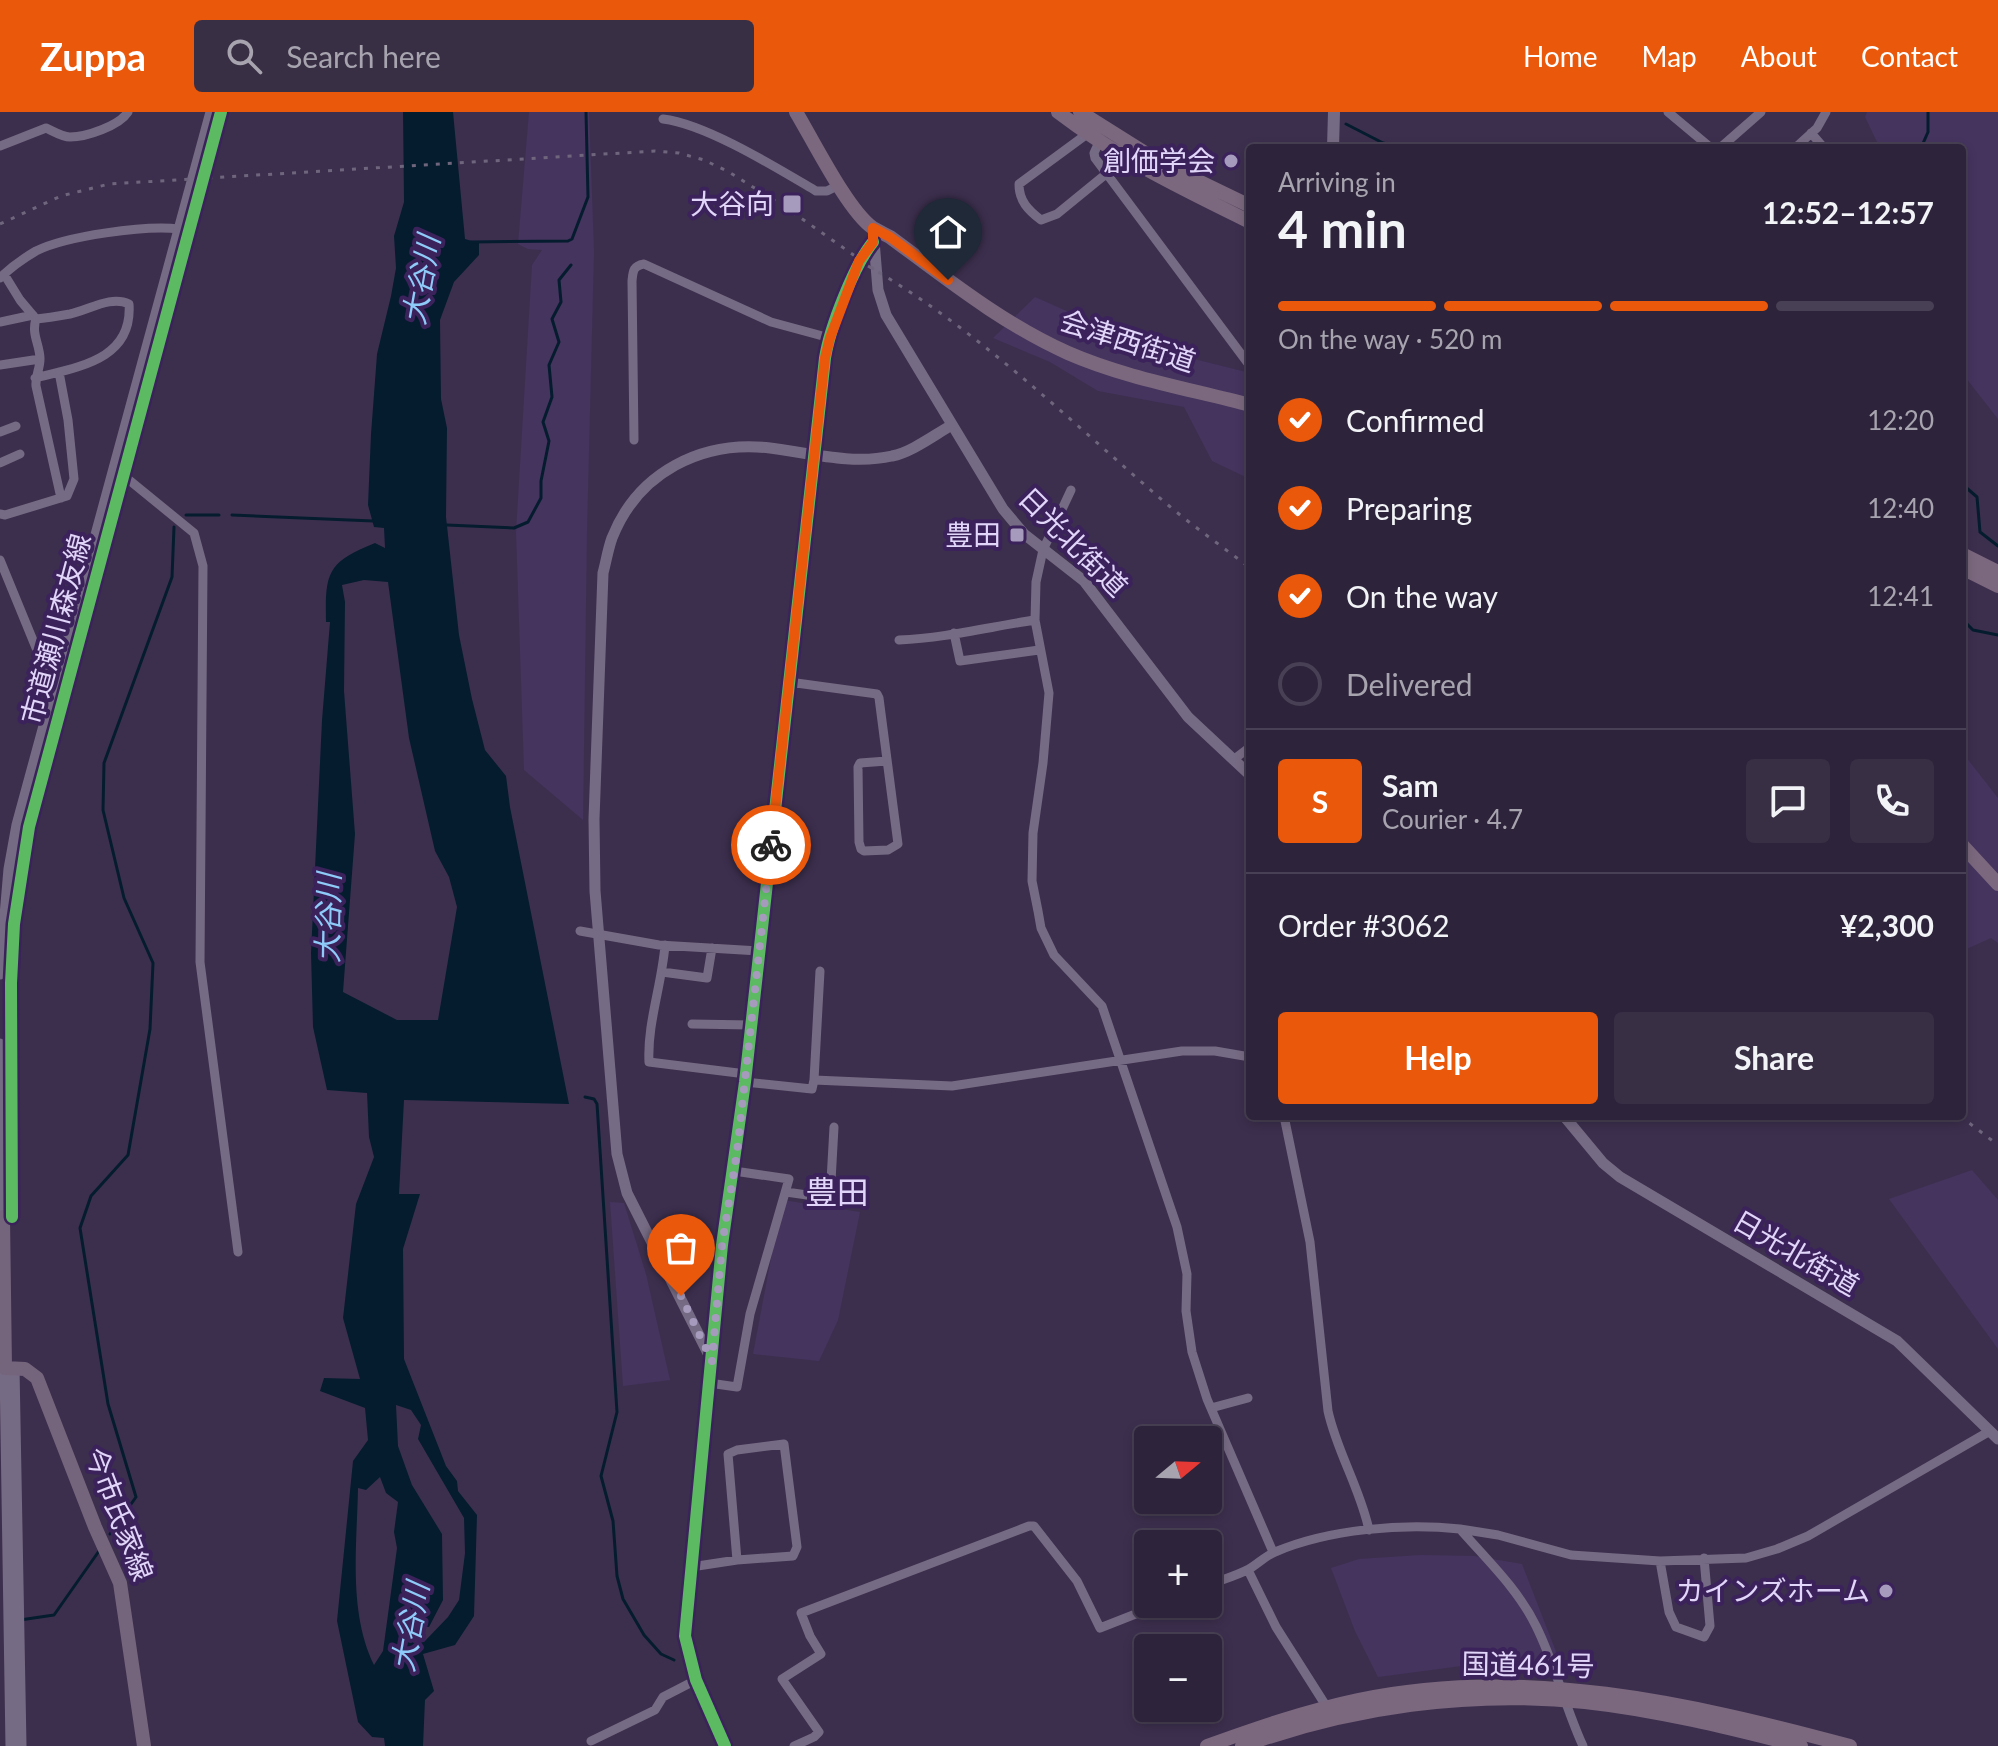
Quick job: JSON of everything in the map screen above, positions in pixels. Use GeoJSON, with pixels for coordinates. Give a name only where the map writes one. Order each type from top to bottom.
{"type":"FeatureCollection","features":[{"type":"Feature","properties":{"kind":"highway","name":"会津西街道"},"geometry":{"type":"LineString","coordinates":[[796,112],[873,235],[890,237],[992,311],[1059,349],[1095,364],[1246,404]]}},
{"type":"Feature","properties":{"kind":"highway"},"geometry":{"type":"LineString","coordinates":[[1058,112],[1093,138],[1246,204]]}},
{"type":"Feature","properties":{"kind":"highway"},"geometry":{"type":"LineString","coordinates":[[1080,112],[1138,158],[1246,220]]}},
{"type":"Feature","properties":{"kind":"highway"},"geometry":{"type":"LineString","coordinates":[[1966,556],[1998,572]]}},
{"type":"Feature","properties":{"kind":"highway"},"geometry":{"type":"LineString","coordinates":[[1966,570],[1998,586]]}},
{"type":"Feature","properties":{"kind":"highway"},"geometry":{"type":"LineString","coordinates":[[1966,849],[1997,882]]}},
{"type":"Feature","properties":{"kind":"highway","name":"国道461号"},"geometry":{"type":"LineString","coordinates":[[1242,1746],[1330,1714],[1361,1699],[1443,1689],[1615,1694],[1681,1706],[1850,1746]]}},
{"type":"Feature","properties":{"kind":"highway","name":"国道461号"},"geometry":{"type":"LineString","coordinates":[[1562,1694],[1681,1717],[1801,1746]]}},
{"type":"Feature","properties":{"kind":"highway","name":"国道461号"},"geometry":{"type":"LineString","coordinates":[[1207,1746],[1265,1724],[1330,1714]]}},
{"type":"Feature","properties":{"kind":"main road"},"geometry":{"type":"LineString","coordinates":[[1333,144],[1334,112]]}},
{"type":"Feature","properties":{"kind":"main road"},"geometry":{"type":"LineString","coordinates":[[5,1217],[10,1368]]}},
{"type":"Feature","properties":{"kind":"main road","name":"今市氏家線"},"geometry":{"type":"LineString","coordinates":[[10,1368],[30,1371],[37,1378],[120,1583],[144,1746]]}},
{"type":"Feature","properties":{"kind":"street"},"geometry":{"type":"LineString","coordinates":[[0,146],[46,128],[66,137],[83,135],[123,119],[128,112]]}},
{"type":"Feature","properties":{"kind":"street","name":"市道瀬川森友線"},"geometry":{"type":"LineString","coordinates":[[5,1217],[14,924],[29,827],[62,680],[211,112]]}},
{"type":"Feature","properties":{"kind":"street","name":"市道瀬川森友線"},"geometry":{"type":"LineString","coordinates":[[117,471],[221,112]]}},
{"type":"Feature","properties":{"kind":"street"},"geometry":{"type":"LineString","coordinates":[[1668,112],[1706,144]]}},
{"type":"Feature","properties":{"kind":"street"},"geometry":{"type":"LineString","coordinates":[[1677,120],[1685,112]]}},
{"type":"Feature","properties":{"kind":"street"},"geometry":{"type":"LineString","coordinates":[[1725,144],[1761,112]]}},
{"type":"Feature","properties":{"kind":"street"},"geometry":{"type":"LineString","coordinates":[[1799,144],[1826,112]]}},
{"type":"Feature","properties":{"kind":"street"},"geometry":{"type":"LineString","coordinates":[[663,119],[676,116],[816,191],[827,191],[839,185]]}},
{"type":"Feature","properties":{"kind":"street"},"geometry":{"type":"LineString","coordinates":[[1811,133],[1821,144]]}},
{"type":"Feature","properties":{"kind":"street"},"geometry":{"type":"LineString","coordinates":[[1106,174],[1057,214],[1041,220],[1031,213],[1019,196],[1019,184],[1093,138],[1095,158],[1246,361]]}},
{"type":"Feature","properties":{"kind":"street"},"geometry":{"type":"LineString","coordinates":[[61,498],[35,378],[40,359],[33,327],[34,317],[2,276],[36,251],[68,241],[106,233],[179,229]]}},
{"type":"Feature","properties":{"kind":"street"},"geometry":{"type":"LineString","coordinates":[[725,1746],[696,1680],[685,1636],[722,1245],[745,1078],[825,358],[859,261],[873,235]]}},
{"type":"Feature","properties":{"kind":"street","name":"日光北街道"},"geometry":{"type":"LineString","coordinates":[[873,235],[878,290],[886,315],[1003,509],[1043,550],[1084,581],[1188,717],[1246,771]]}},
{"type":"Feature","properties":{"kind":"street"},"geometry":{"type":"LineString","coordinates":[[634,440],[632,281],[637,265],[644,264],[771,322],[830,338]]}},
{"type":"Feature","properties":{"kind":"street"},"geometry":{"type":"LineString","coordinates":[[0,322],[71,314],[107,302],[129,304],[130,319],[125,336],[99,361],[35,378]]}},
{"type":"Feature","properties":{"kind":"street"},"geometry":{"type":"LineString","coordinates":[[0,365],[40,359]]}},
{"type":"Feature","properties":{"kind":"street"},"geometry":{"type":"LineString","coordinates":[[0,514],[67,496],[74,479],[59,372]]}},
{"type":"Feature","properties":{"kind":"street"},"geometry":{"type":"LineString","coordinates":[[712,1361],[681,1296],[644,1230],[621,1173],[611,1091],[595,891],[594,819],[603,573],[611,540],[623,514],[638,494],[672,466],[710,450],[746,447],[855,459],[897,456],[952,425]]}},
{"type":"Feature","properties":{"kind":"street"},"geometry":{"type":"LineString","coordinates":[[0,432],[16,426]]}},
{"type":"Feature","properties":{"kind":"street"},"geometry":{"type":"LineString","coordinates":[[0,463],[20,454]]}},
{"type":"Feature","properties":{"kind":"street"},"geometry":{"type":"LineString","coordinates":[[117,471],[194,533],[203,566],[200,962],[238,1252]]}},
{"type":"Feature","properties":{"kind":"street"},"geometry":{"type":"LineString","coordinates":[[1071,490],[1043,550],[1036,582],[1035,620],[1049,693],[1033,833],[1032,881],[1041,928],[1054,955],[1102,1006],[1177,1227],[1187,1274],[1186,1311],[1192,1352],[1211,1408],[1273,1552]]}},
{"type":"Feature","properties":{"kind":"street"},"geometry":{"type":"LineString","coordinates":[[0,560],[48,677],[62,680]]}},
{"type":"Feature","properties":{"kind":"street"},"geometry":{"type":"LineString","coordinates":[[899,640],[939,638],[1035,620]]}},
{"type":"Feature","properties":{"kind":"street"},"geometry":{"type":"LineString","coordinates":[[954,633],[960,661],[1039,650]]}},
{"type":"Feature","properties":{"kind":"street","name":"市道瀬川森友線"},"geometry":{"type":"LineString","coordinates":[[0,974],[9,869],[17,825],[62,680]]}},
{"type":"Feature","properties":{"kind":"street"},"geometry":{"type":"LineString","coordinates":[[789,682],[877,694],[887,761],[898,844],[888,850],[864,851],[859,842],[858,767],[860,763],[887,761]]}},
{"type":"Feature","properties":{"kind":"street"},"geometry":{"type":"LineString","coordinates":[[1233,760],[1246,750]]}},
{"type":"Feature","properties":{"kind":"street"},"geometry":{"type":"LineString","coordinates":[[580,931],[665,945],[759,951]]}},
{"type":"Feature","properties":{"kind":"street"},"geometry":{"type":"LineString","coordinates":[[665,945],[648,1049],[649,1062],[812,1089],[820,971]]}},
{"type":"Feature","properties":{"kind":"street"},"geometry":{"type":"LineString","coordinates":[[662,972],[707,978],[712,948]]}},
{"type":"Feature","properties":{"kind":"street"},"geometry":{"type":"LineString","coordinates":[[692,1024],[751,1025]]}},
{"type":"Feature","properties":{"kind":"street"},"geometry":{"type":"LineString","coordinates":[[0,1044],[5,1217]]}},
{"type":"Feature","properties":{"kind":"street"},"geometry":{"type":"LineString","coordinates":[[814,1080],[952,1086],[1199,1050],[1246,1056]]}},
{"type":"Feature","properties":{"kind":"street"},"geometry":{"type":"LineString","coordinates":[[1285,1120],[1310,1242],[1331,1424],[1365,1509],[1369,1530]]}},
{"type":"Feature","properties":{"kind":"street","name":"日光北街道"},"geometry":{"type":"LineString","coordinates":[[1567,1120],[1603,1163],[1620,1177],[1897,1341],[1994,1435]]}},
{"type":"Feature","properties":{"kind":"street"},"geometry":{"type":"LineString","coordinates":[[786,1192],[821,1197],[831,1181],[834,1127]]}},
{"type":"Feature","properties":{"kind":"street"},"geometry":{"type":"LineString","coordinates":[[709,1383],[737,1387],[750,1314],[789,1179],[734,1168]]}},
{"type":"Feature","properties":{"kind":"street"},"geometry":{"type":"LineString","coordinates":[[10,1368],[4,1570],[11,1746]]}},
{"type":"Feature","properties":{"kind":"street"},"geometry":{"type":"LineString","coordinates":[[10,1368],[21,1746]]}},
{"type":"Feature","properties":{"kind":"street"},"geometry":{"type":"LineString","coordinates":[[1211,1408],[1248,1398]]}},
{"type":"Feature","properties":{"kind":"street"},"geometry":{"type":"LineString","coordinates":[[1222,1580],[1248,1570],[1273,1552],[1313,1540],[1369,1530],[1430,1526],[1498,1535],[1571,1555],[1660,1561],[1746,1558],[1798,1540],[1994,1435]]}},
{"type":"Feature","properties":{"kind":"street"},"geometry":{"type":"LineString","coordinates":[[691,1567],[793,1556],[797,1547],[784,1444],[728,1454],[737,1560]]}},
{"type":"Feature","properties":{"kind":"street"},"geometry":{"type":"LineString","coordinates":[[794,1746],[819,1732],[782,1679],[821,1654],[801,1613],[1034,1526],[1077,1581],[1100,1628],[1134,1615]]}},
{"type":"Feature","properties":{"kind":"street"},"geometry":{"type":"LineString","coordinates":[[1460,1529],[1516,1592],[1537,1626],[1583,1746]]}},
{"type":"Feature","properties":{"kind":"street"},"geometry":{"type":"LineString","coordinates":[[1660,1561],[1669,1612],[1676,1627],[1704,1637],[1710,1626],[1704,1558]]}},
{"type":"Feature","properties":{"kind":"street"},"geometry":{"type":"LineString","coordinates":[[1248,1570],[1276,1627],[1330,1714]]}},
{"type":"Feature","properties":{"kind":"street"},"geometry":{"type":"LineString","coordinates":[[591,1741],[655,1710],[663,1697],[696,1680]]}},
{"type":"Feature","properties":{"kind":"shaded area"},"geometry":{"type":"Polygon","coordinates":[[[529,112],[589,112],[594,251],[583,820],[524,770],[516,532],[532,265],[542,250],[528,249],[518,244],[529,112]]]}},
{"type":"Feature","properties":{"kind":"shaded area"},"geometry":{"type":"Polygon","coordinates":[[[1867,112],[1998,112],[1998,419],[1966,378],[1966,144],[1878,144],[1865,117],[1867,112]]]}},
{"type":"Feature","properties":{"kind":"shaded area"},"geometry":{"type":"Polygon","coordinates":[[[1035,297],[1150,348],[1246,372],[1246,477],[1212,461],[1184,407],[1098,391],[1050,362],[993,338],[1035,297]]]}},
{"type":"Feature","properties":{"kind":"shaded area"},"geometry":{"type":"Polygon","coordinates":[[[1966,757],[1998,798],[1998,943],[1991,938],[1966,949],[1966,757]]]}},
{"type":"Feature","properties":{"kind":"shaded area"},"geometry":{"type":"Polygon","coordinates":[[[1972,1170],[1998,1200],[1998,1349],[1889,1199],[1972,1170]]]}},
{"type":"Feature","properties":{"kind":"shaded area"},"geometry":{"type":"Polygon","coordinates":[[[782,1200],[860,1212],[838,1320],[819,1361],[753,1354],[782,1200]]]}},
{"type":"Feature","properties":{"kind":"shaded area"},"geometry":{"type":"Polygon","coordinates":[[[610,1202],[624,1203],[646,1274],[670,1380],[623,1386],[610,1202]]]}},
{"type":"Feature","properties":{"kind":"shaded area"},"geometry":{"type":"Polygon","coordinates":[[[1420,1555],[1474,1556],[1522,1564],[1560,1662],[1484,1663],[1378,1677],[1355,1631],[1331,1568],[1359,1559],[1420,1555]]]}},
{"type":"Feature","properties":{"kind":"water","name":"大谷川"},"geometry":{"type":"Polygon","coordinates":[[[403,112],[453,112],[465,239],[479,243],[479,255],[454,282],[440,320],[441,399],[447,428],[446,517],[459,635],[485,750],[506,776],[569,1104],[404,1100],[399,1194],[420,1194],[403,1249],[404,1359],[446,1466],[457,1481],[458,1491],[477,1515],[474,1616],[455,1645],[423,1654],[434,1691],[425,1700],[423,1746],[385,1746],[384,1738],[372,1737],[358,1722],[337,1621],[353,1461],[368,1440],[365,1408],[320,1391],[324,1378],[360,1379],[343,1318],[356,1204],[374,1157],[369,1137],[367,1093],[327,1090],[313,1027],[311,953],[330,622],[326,622],[326,592],[332,571],[347,556],[375,543],[385,548],[384,528],[374,527],[368,505],[371,434],[377,354],[396,268],[394,236],[404,202],[403,112]],[[364,580],[342,585],[345,602],[344,691],[355,834],[343,992],[397,1020],[438,1020],[457,907],[449,877],[435,851],[409,738],[388,582],[364,580]],[[396,1405],[398,1446],[412,1485],[442,1534],[443,1600],[429,1627],[422,1626],[413,1643],[424,1642],[448,1617],[459,1600],[465,1553],[464,1518],[418,1439],[421,1425],[411,1410],[396,1405]],[[380,1477],[366,1490],[358,1488],[357,1601],[360,1623],[374,1665],[383,1651],[397,1548],[394,1532],[398,1502],[386,1493],[380,1477]]]}},
{"type":"Feature","properties":{"kind":"waterway"},"geometry":{"type":"LineString","coordinates":[[471,242],[572,239],[588,197],[586,112]]}},
{"type":"Feature","properties":{"kind":"waterway"},"geometry":{"type":"LineString","coordinates":[[1923,144],[1928,132],[1928,112]]}},
{"type":"Feature","properties":{"kind":"waterway"},"geometry":{"type":"LineString","coordinates":[[1346,124],[1387,144]]}},
{"type":"Feature","properties":{"kind":"waterway"},"geometry":{"type":"LineString","coordinates":[[447,525],[514,528],[528,522],[541,498],[549,441],[543,422],[552,397],[549,365],[559,342],[552,319],[561,302],[559,280],[571,265]]}},
{"type":"Feature","properties":{"kind":"waterway"},"geometry":{"type":"LineString","coordinates":[[1966,487],[1977,497],[1980,532],[1998,546]]}},
{"type":"Feature","properties":{"kind":"waterway"},"geometry":{"type":"LineString","coordinates":[[186,515],[219,515]]}},
{"type":"Feature","properties":{"kind":"waterway"},"geometry":{"type":"LineString","coordinates":[[232,515],[373,521]]}},
{"type":"Feature","properties":{"kind":"waterway"},"geometry":{"type":"LineString","coordinates":[[110,1534],[136,1497],[108,1404],[80,1228],[91,1196],[128,1155],[150,1029],[153,963],[124,898],[103,810],[104,763],[172,577],[174,527]]}},
{"type":"Feature","properties":{"kind":"waterway"},"geometry":{"type":"LineString","coordinates":[[1966,623],[1973,630],[1998,635]]}},
{"type":"Feature","properties":{"kind":"waterway"},"geometry":{"type":"LineString","coordinates":[[585,1097],[594,1099],[597,1104],[617,1412],[601,1476],[613,1521],[617,1576],[623,1599],[644,1635],[661,1654],[674,1660]]}},
{"type":"Feature","properties":{"kind":"waterway"},"geometry":{"type":"LineString","coordinates":[[20,1620],[54,1615],[99,1551]]}},
{"type":"Feature","properties":{"kind":"railway"},"geometry":{"type":"LineString","coordinates":[[0,224],[61,196],[109,184],[655,151],[704,160],[729,172],[875,270]]}},
{"type":"Feature","properties":{"kind":"railway"},"geometry":{"type":"LineString","coordinates":[[868,266],[909,291],[986,348],[1168,505],[1246,565]]}},
{"type":"Feature","properties":{"kind":"railway"},"geometry":{"type":"LineString","coordinates":[[1965,1120],[1998,1145]]}},
{"type":"Feature","properties":{"kind":"cycle path"},"geometry":{"type":"LineString","coordinates":[[12,1217],[11,983],[14,924],[29,827],[221,112]]}},
{"type":"Feature","properties":{"kind":"cycle path"},"geometry":{"type":"LineString","coordinates":[[725,1746],[696,1680],[685,1636],[722,1245],[745,1082],[825,358],[844,297],[858,265],[873,242]]}},
{"type":"Feature","properties":{"kind":"way so far"},"geometry":{"type":"LineString","coordinates":[[681,1296],[712,1361],[722,1245],[737,1152],[771,845]]}},
{"type":"Feature","properties":{"kind":"place","name":"創価学会"},"geometry":{"type":"Point","coordinates":[1231,161]}},
{"type":"Feature","properties":{"kind":"place","name":"大谷向"},"geometry":{"type":"Point","coordinates":[792,204]}},
{"type":"Feature","properties":{"kind":"place","name":"豊田"},"geometry":{"type":"Point","coordinates":[1017,535]}},
{"type":"Feature","properties":{"kind":"place","name":"カインズホーム"},"geometry":{"type":"Point","coordinates":[1886,1591]}},
{"type":"Feature","properties":{"kind":"district","name":"豊田"},"geometry":{"type":"Point","coordinates":[837,1193]}},
{"type":"Feature","properties":{"kind":"route"},"geometry":{"type":"LineString","coordinates":[[771,845],[827,346],[859,261],[873,242],[873,228],[948,280]]}}]}
